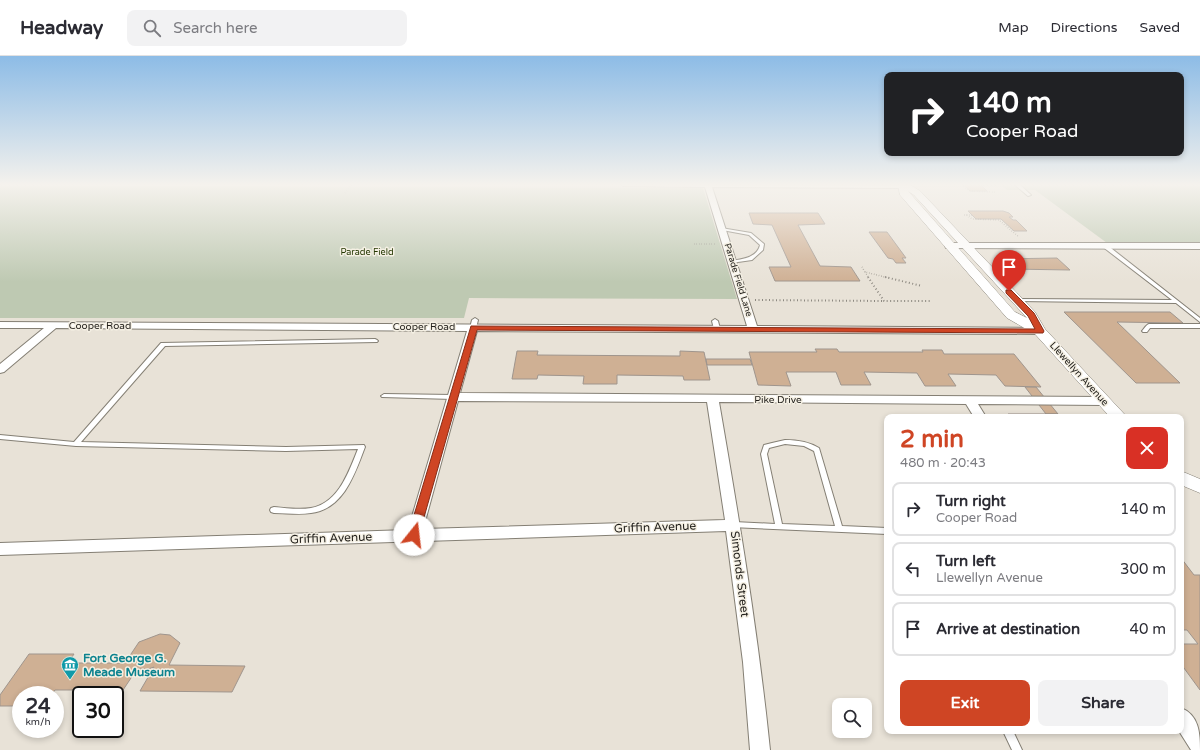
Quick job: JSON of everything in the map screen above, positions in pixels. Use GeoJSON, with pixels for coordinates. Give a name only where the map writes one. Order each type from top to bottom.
{"type":"FeatureCollection","features":[{"type":"Feature","properties":{"kind":"street","name":"Parade Field Lane"},"geometry":{"type":"LineString","coordinates":[[718,216],[753,329]]}},
{"type":"Feature","properties":{"kind":"street","name":"Llewellyn Avenue"},"geometry":{"type":"LineString","coordinates":[[923,216],[1011,316],[1040,331]]}},
{"type":"Feature","properties":{"kind":"street","name":"Llewellyn Avenue"},"geometry":{"type":"LineString","coordinates":[[939,216],[1031,315],[1040,331],[1116,414]]}},
{"type":"Feature","properties":{"kind":"street"},"geometry":{"type":"LineString","coordinates":[[949,246],[1200,246]]}},
{"type":"Feature","properties":{"kind":"street"},"geometry":{"type":"LineString","coordinates":[[414,535],[474,324]]}},
{"type":"Feature","properties":{"kind":"street","name":"Cooper Road"},"geometry":{"type":"LineString","coordinates":[[0,326],[474,324],[716,325],[753,329],[1040,331]]}},
{"type":"Feature","properties":{"kind":"street"},"geometry":{"type":"LineString","coordinates":[[0,370],[52,326]]}},
{"type":"Feature","properties":{"kind":"street","name":"Pike Drive"},"geometry":{"type":"LineString","coordinates":[[453,397],[1103,400]]}},
{"type":"Feature","properties":{"kind":"street","name":"Simonds Street"},"geometry":{"type":"LineString","coordinates":[[712,399],[734,525],[755,688],[760,750]]}},
{"type":"Feature","properties":{"kind":"street"},"geometry":{"type":"LineString","coordinates":[[969,400],[978,414]]}},
{"type":"Feature","properties":{"kind":"street"},"geometry":{"type":"LineString","coordinates":[[1184,479],[1200,487]]}},
{"type":"Feature","properties":{"kind":"street","name":"Griffin Avenue"},"geometry":{"type":"LineString","coordinates":[[0,549],[734,525]]}},
{"type":"Feature","properties":{"kind":"street"},"geometry":{"type":"LineString","coordinates":[[1184,722],[1200,746]]}},
{"type":"Feature","properties":{"kind":"lane"},"geometry":{"type":"LineString","coordinates":[[722,229],[750,234],[762,245],[761,250],[750,260],[733,262]]}},
{"type":"Feature","properties":{"kind":"lane"},"geometry":{"type":"LineString","coordinates":[[1104,246],[1200,320]]}},
{"type":"Feature","properties":{"kind":"lane"},"geometry":{"type":"LineString","coordinates":[[1017,300],[1177,302]]}},
{"type":"Feature","properties":{"kind":"lane"},"geometry":{"type":"LineString","coordinates":[[1145,331],[1149,326],[1200,326]]}},
{"type":"Feature","properties":{"kind":"lane"},"geometry":{"type":"LineString","coordinates":[[76,444],[163,344],[375,341]]}},
{"type":"Feature","properties":{"kind":"lane"},"geometry":{"type":"LineString","coordinates":[[384,396],[453,397]]}},
{"type":"Feature","properties":{"kind":"lane"},"geometry":{"type":"LineString","coordinates":[[0,437],[76,444],[286,449],[362,447],[346,484],[333,501],[315,510],[274,510]]}},
{"type":"Feature","properties":{"kind":"lane"},"geometry":{"type":"LineString","coordinates":[[779,527],[764,454],[766,447],[774,443],[803,443],[811,445],[817,450],[839,529]]}},
{"type":"Feature","properties":{"kind":"lane"},"geometry":{"type":"LineString","coordinates":[[734,525],[884,531]]}},
{"type":"Feature","properties":{"kind":"lane"},"geometry":{"type":"LineString","coordinates":[[1009,734],[1017,750]]}},
{"type":"Feature","properties":{"kind":"path"},"geometry":{"type":"LineString","coordinates":[[968,216],[972,220],[999,220],[1020,237]]}},
{"type":"Feature","properties":{"kind":"path"},"geometry":{"type":"LineString","coordinates":[[694,244],[727,244]]}},
{"type":"Feature","properties":{"kind":"path"},"geometry":{"type":"LineString","coordinates":[[862,267],[884,301]]}},
{"type":"Feature","properties":{"kind":"path"},"geometry":{"type":"LineString","coordinates":[[865,272],[922,286]]}},
{"type":"Feature","properties":{"kind":"path"},"geometry":{"type":"LineString","coordinates":[[761,300],[932,301]]}},
{"type":"Feature","properties":{"kind":"green space","name":"Parade Field"},"geometry":{"type":"Polygon","coordinates":[[[0,216],[712,216],[737,299],[469,298],[464,318],[0,318],[0,216]]]}},
{"type":"Feature","properties":{"kind":"green space"},"geometry":{"type":"Polygon","coordinates":[[[1071,216],[1200,216],[1200,244],[1107,243],[1071,216]]]}},
{"type":"Feature","properties":{"kind":"building"},"geometry":{"type":"Polygon","coordinates":[[[750,216],[820,216],[825,224],[798,225],[820,266],[851,267],[860,281],[775,281],[769,267],[791,267],[772,225],[753,224],[750,216]]]}},
{"type":"Feature","properties":{"kind":"building"},"geometry":{"type":"Polygon","coordinates":[[[973,216],[1012,216],[1009,217],[1016,220],[1027,231],[1014,231],[1001,219],[976,219],[973,216]]]}},
{"type":"Feature","properties":{"kind":"building"},"geometry":{"type":"Polygon","coordinates":[[[869,232],[887,232],[906,258],[902,258],[906,263],[896,263],[893,259],[888,258],[869,232]]]}},
{"type":"Feature","properties":{"kind":"building"},"geometry":{"type":"Polygon","coordinates":[[[1057,258],[1070,270],[1009,269],[999,259],[1057,258]]]}},
{"type":"Feature","properties":{"kind":"building"},"geometry":{"type":"Polygon","coordinates":[[[1064,312],[1170,312],[1183,323],[1117,322],[1180,383],[1136,383],[1064,312]]]}},
{"type":"Feature","properties":{"kind":"building"},"geometry":{"type":"Polygon","coordinates":[[[815,349],[837,349],[839,352],[923,352],[922,350],[942,350],[944,354],[1014,354],[1041,387],[1005,386],[996,375],[948,374],[956,386],[925,386],[917,373],[864,372],[871,385],[841,385],[836,372],[786,372],[791,386],[758,385],[749,352],[817,352],[815,349]]]}},
{"type":"Feature","properties":{"kind":"building"},"geometry":{"type":"Polygon","coordinates":[[[517,351],[538,351],[537,355],[680,356],[680,351],[704,352],[710,380],[684,380],[683,376],[617,375],[617,384],[583,384],[584,376],[538,375],[537,379],[512,379],[517,351]]]}},
{"type":"Feature","properties":{"kind":"building"},"geometry":{"type":"Polygon","coordinates":[[[706,359],[750,359],[752,365],[707,365],[706,359]]]}},
{"type":"Feature","properties":{"kind":"building"},"geometry":{"type":"Polygon","coordinates":[[[1025,387],[1036,387],[1058,414],[1046,414],[1025,387]]]}},
{"type":"Feature","properties":{"kind":"building"},"geometry":{"type":"Polygon","coordinates":[[[1184,562],[1194,575],[1200,575],[1200,690],[1184,668],[1184,644],[1198,644],[1187,630],[1184,630],[1184,562]]]}},
{"type":"Feature","properties":{"kind":"building","name":"Fort George G. Meade Museum"},"geometry":{"type":"Polygon","coordinates":[[[160,634],[170,635],[180,643],[169,665],[245,666],[232,692],[140,691],[154,667],[148,669],[137,669],[124,688],[124,686],[72,686],[72,690],[64,690],[64,686],[12,686],[12,706],[0,706],[0,695],[29,654],[74,654],[68,663],[125,663],[139,642],[160,634]]]}},
{"type":"Feature","properties":{"kind":"place","name":"Fort George G. Meade Museum"},"geometry":{"type":"Point","coordinates":[70,680]}},
{"type":"Feature","properties":{"kind":"route"},"geometry":{"type":"LineString","coordinates":[[414,535],[473,328],[1040,331],[1031,315],[1009,291]]}}]}
